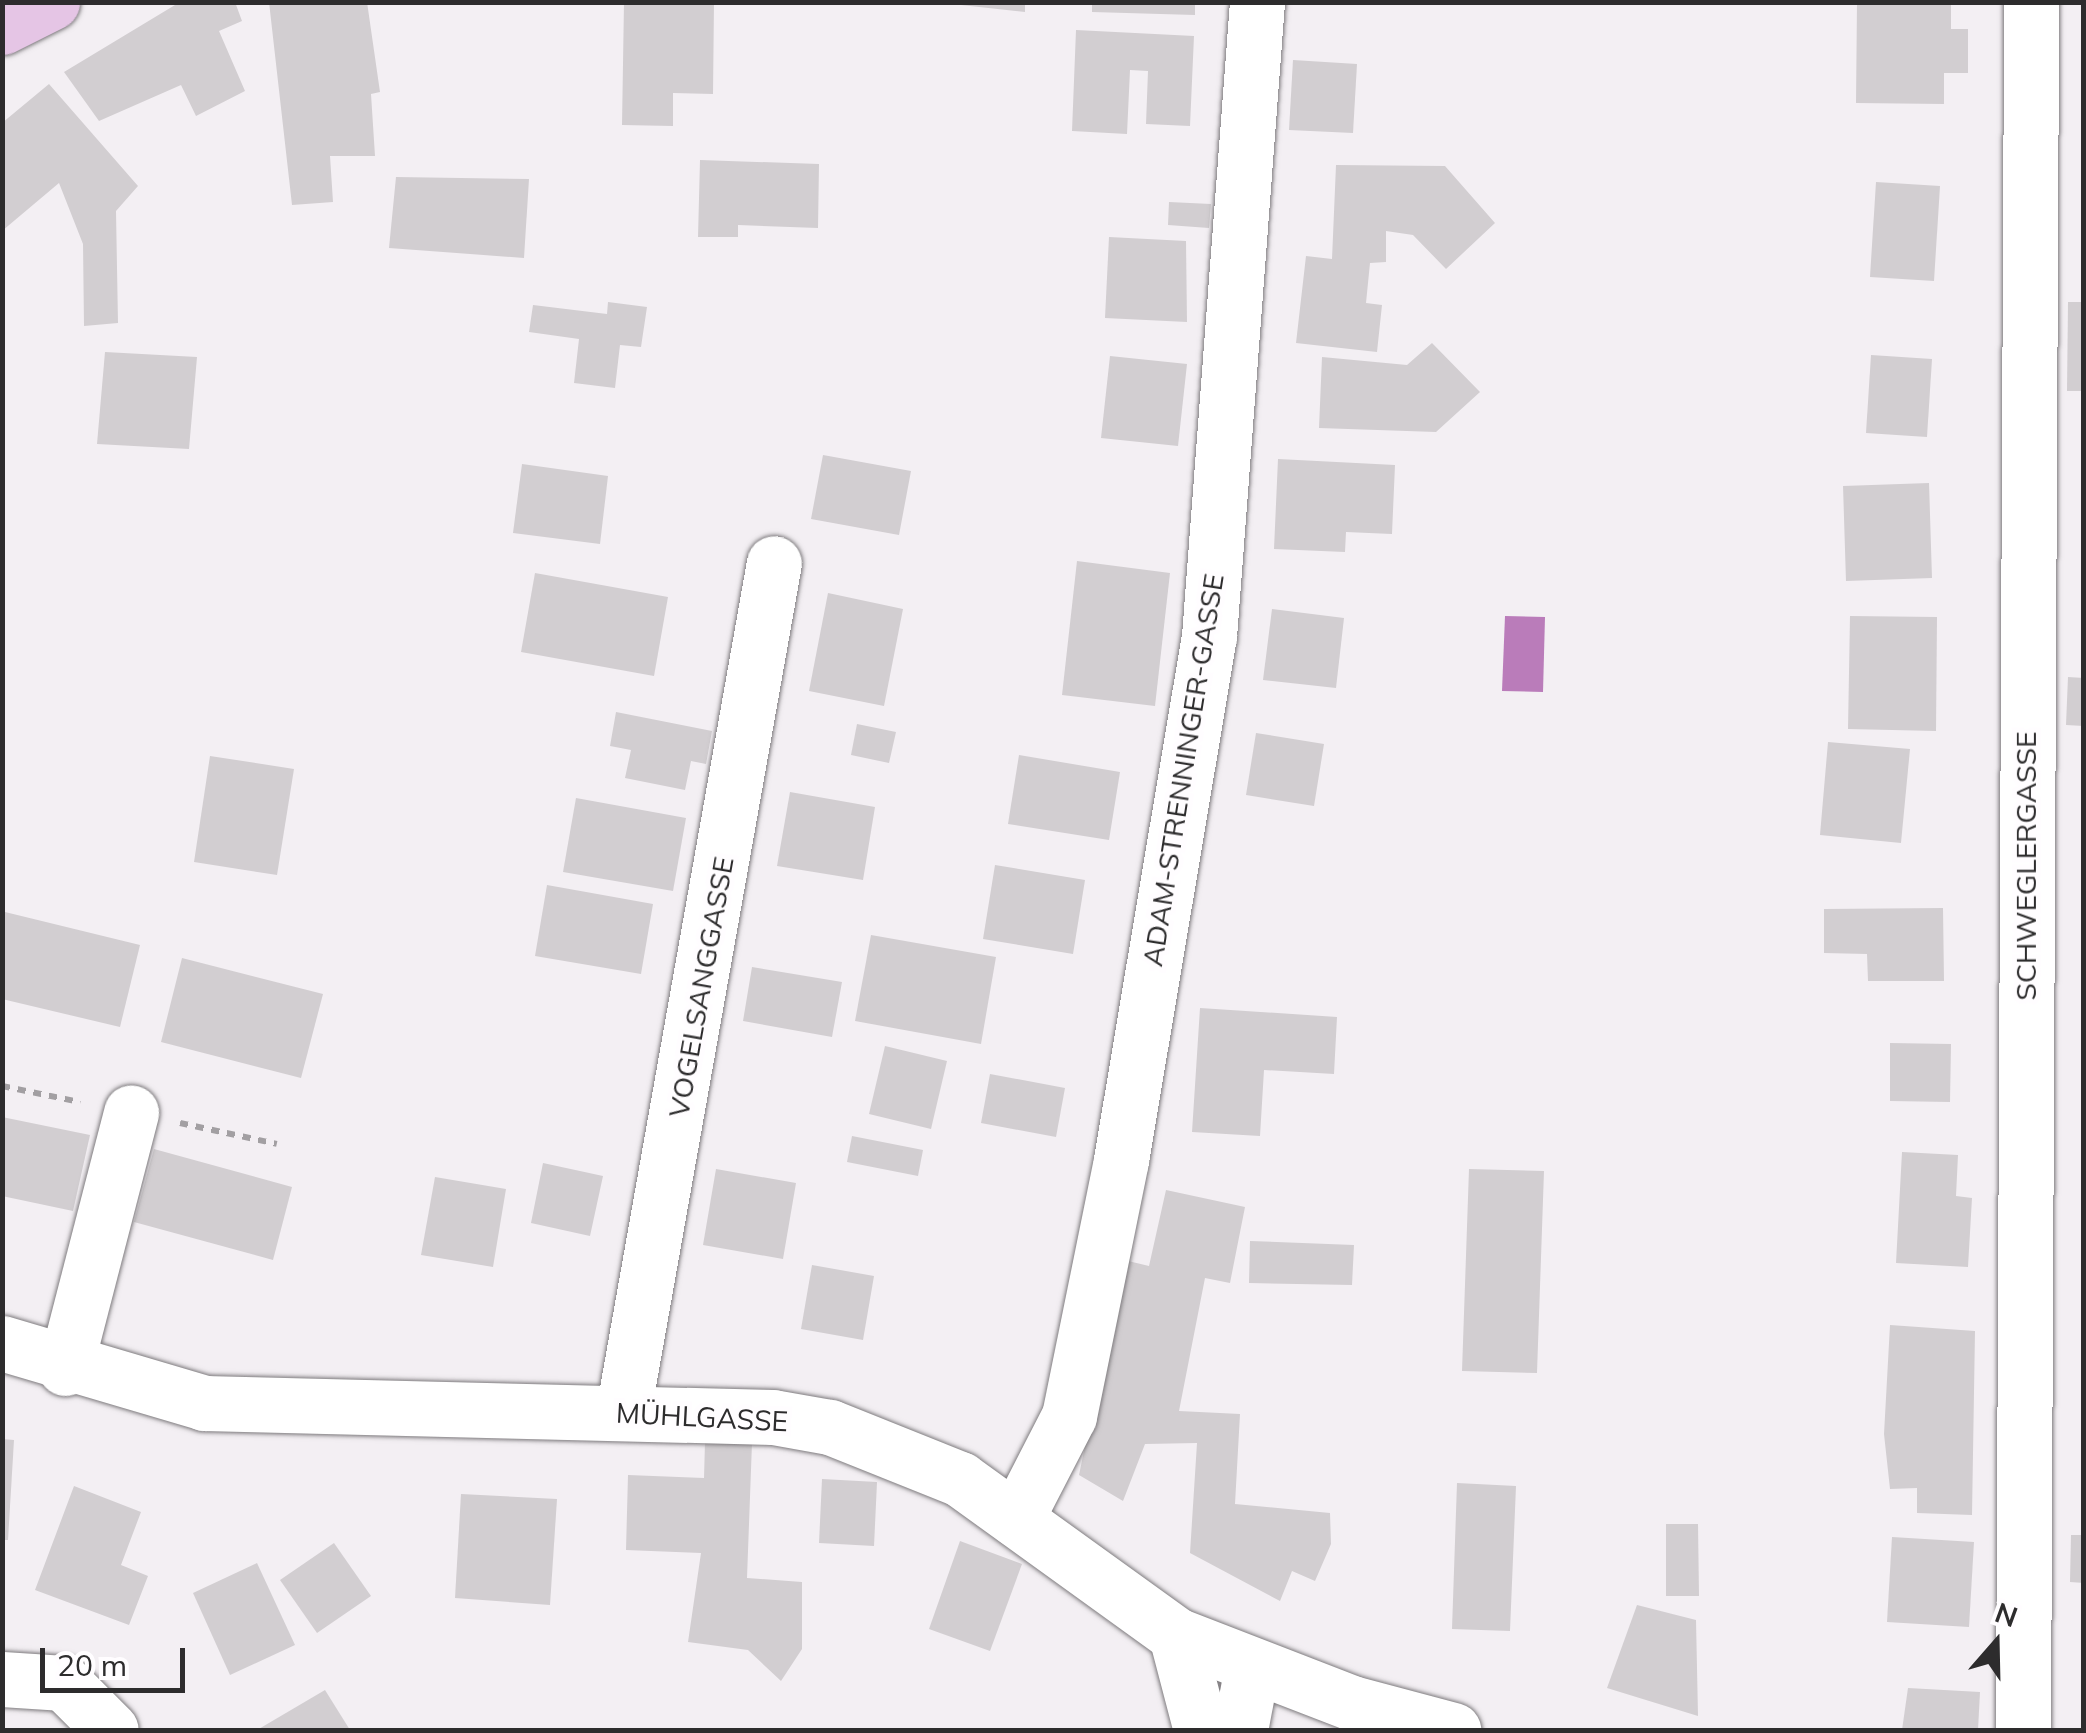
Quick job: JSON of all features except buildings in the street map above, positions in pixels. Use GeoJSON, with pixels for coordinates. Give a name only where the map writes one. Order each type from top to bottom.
{"type":"FeatureCollection","features":[{"type":"Feature","properties":{"kind":"main road"},"geometry":{"type":"LineString","coordinates":[[2,27],[52,2]]}},
{"type":"Feature","properties":{"kind":"street","name":"ADAM-STRENNINGER-GASSE"},"geometry":{"type":"LineString","coordinates":[[1016,1518],[1069,1416],[1122,1160],[1208,636],[1257,2]]}},
{"type":"Feature","properties":{"kind":"street","name":"SCHWEGLERGASSE"},"geometry":{"type":"LineString","coordinates":[[2023,1730],[2030,2]]}},
{"type":"Feature","properties":{"kind":"street","name":"VOGELSANGGASSE"},"geometry":{"type":"LineString","coordinates":[[623,1412],[774,563]]}},
{"type":"Feature","properties":{"kind":"street"},"geometry":{"type":"LineString","coordinates":[[65,1368],[131,1112]]}},
{"type":"Feature","properties":{"kind":"street","name":"MÜHLGASSE"},"geometry":{"type":"LineString","coordinates":[[2,1343],[65,1368],[204,1403],[773,1416],[876,1439],[922,1457],[1016,1518],[1176,1635],[1252,1667],[1453,1730]]}},
{"type":"Feature","properties":{"kind":"street"},"geometry":{"type":"LineString","coordinates":[[1176,1635],[1200,1730]]}},
{"type":"Feature","properties":{"kind":"street"},"geometry":{"type":"LineString","coordinates":[[1240,1730],[1252,1667]]}},
{"type":"Feature","properties":{"kind":"street"},"geometry":{"type":"LineString","coordinates":[[2,1679],[64,1683],[110,1730]]}},
{"type":"Feature","properties":{"kind":"shaded area"},"geometry":{"type":"Polygon","coordinates":[[[1505,616],[1545,617],[1543,692],[1502,691],[1505,616]]]}}]}
